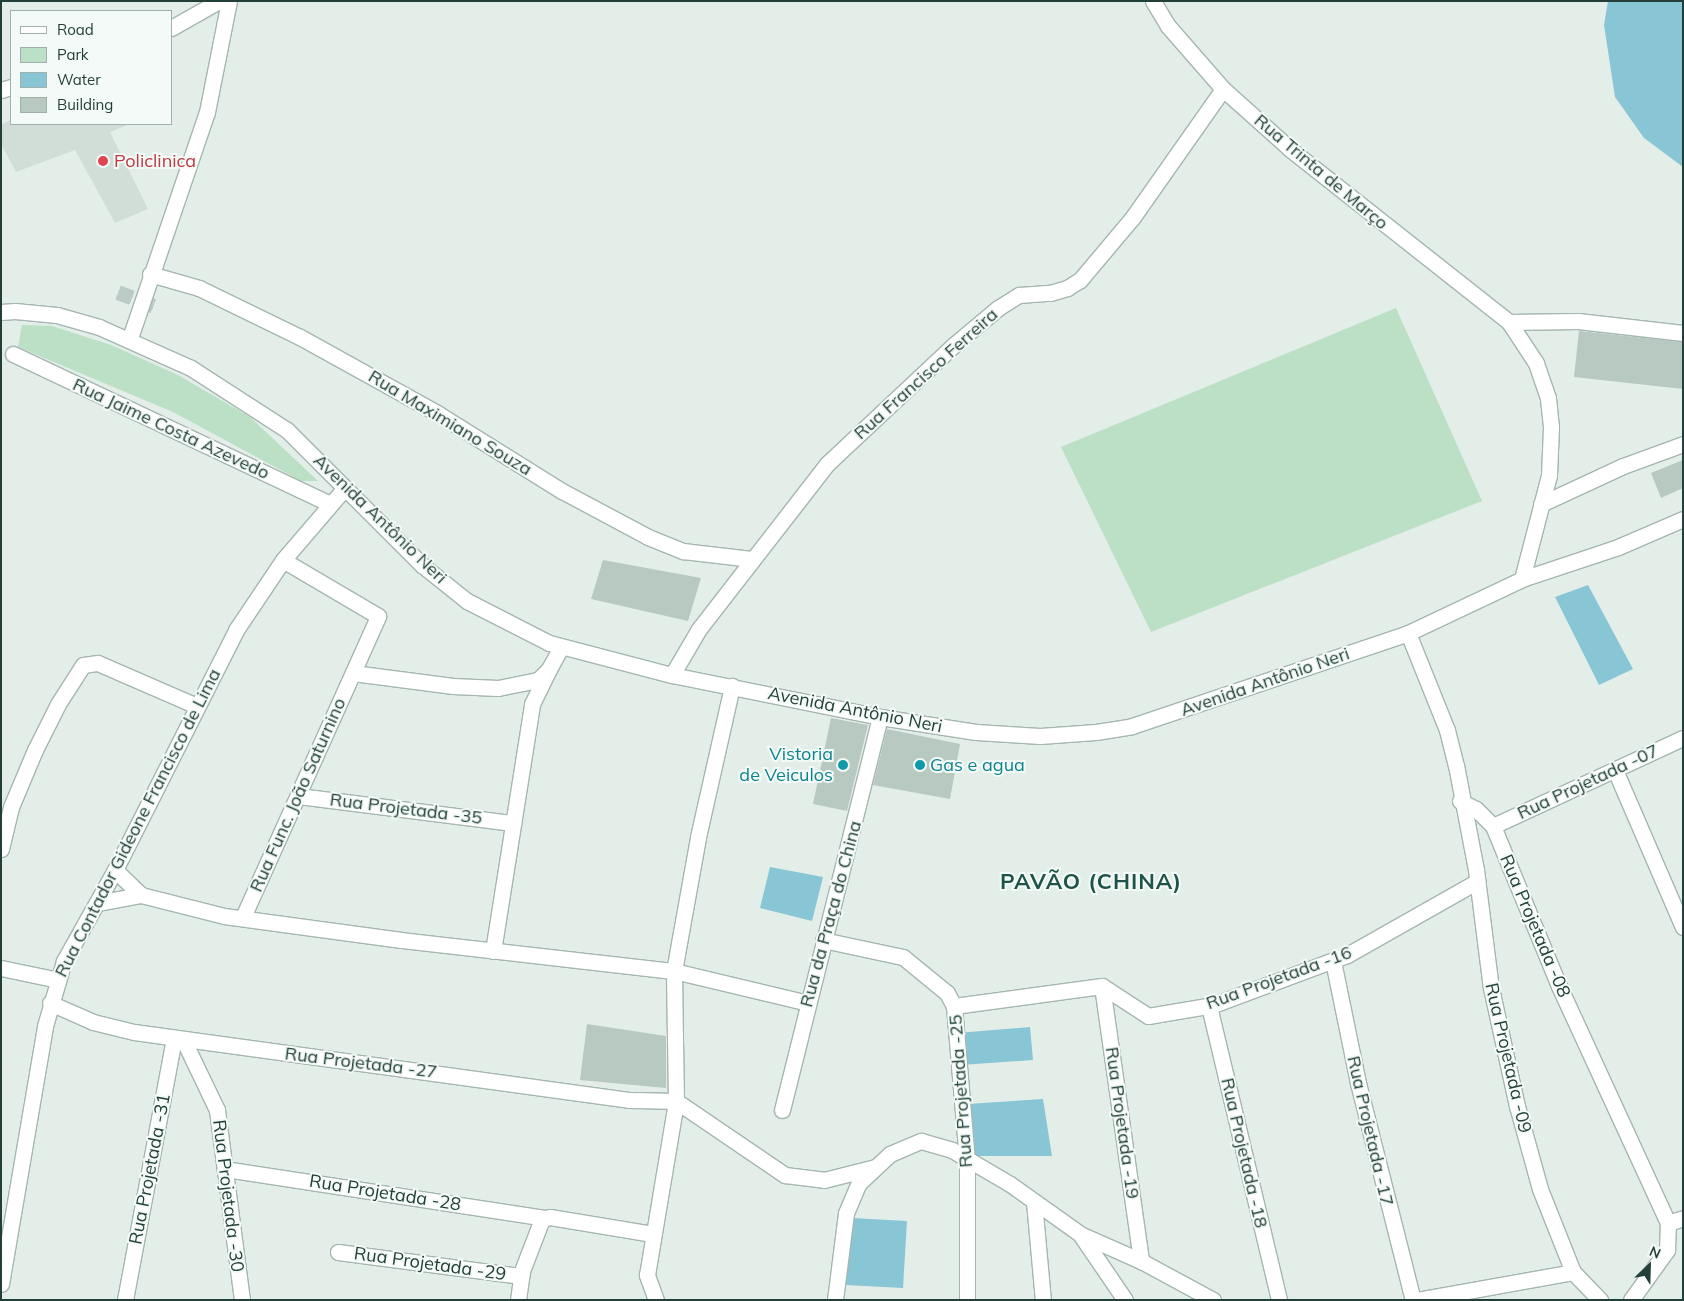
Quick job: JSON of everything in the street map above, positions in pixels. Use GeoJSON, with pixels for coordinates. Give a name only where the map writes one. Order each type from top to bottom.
{"type":"FeatureCollection","features":[{"type":"Feature","properties":{"kind":"street"},"geometry":{"type":"LineString","coordinates":[[172,27],[219,1]]}},
{"type":"Feature","properties":{"kind":"street"},"geometry":{"type":"LineString","coordinates":[[130,338],[150,274],[207,112],[229,1]]}},
{"type":"Feature","properties":{"kind":"street","name":"Rua Trinta de Março"},"geometry":{"type":"LineString","coordinates":[[1153,1],[1168,26],[1223,89],[1289,148],[1509,322]]}},
{"type":"Feature","properties":{"kind":"street","name":"Rua Francisco Ferreira"},"geometry":{"type":"LineString","coordinates":[[672,675],[699,630],[827,464],[955,344],[1019,295],[1050,292],[1067,288],[1080,280],[1133,217],[1223,89]]}},
{"type":"Feature","properties":{"kind":"street","name":"Rua Maximiano Souza"},"geometry":{"type":"LineString","coordinates":[[150,274],[199,288],[300,337],[437,413],[562,491],[648,538],[683,550],[752,559]]}},
{"type":"Feature","properties":{"kind":"street","name":"Avenida Antônio Neri"},"geometry":{"type":"LineString","coordinates":[[1,312],[15,310],[56,315],[130,338],[191,368],[287,430],[319,459],[345,488],[422,565],[467,600],[516,628],[561,647],[672,675],[880,717],[976,732],[1040,736],[1096,732],[1132,726],[1408,633],[1522,580],[1618,547],[1683,519]]}},
{"type":"Feature","properties":{"kind":"street"},"geometry":{"type":"LineString","coordinates":[[1509,322],[1578,321],[1683,332]]}},
{"type":"Feature","properties":{"kind":"street"},"geometry":{"type":"LineString","coordinates":[[1509,322],[1536,363],[1548,398],[1551,426],[1549,475],[1522,580]]}},
{"type":"Feature","properties":{"kind":"street","name":"Rua Jaime Costa Azevedo"},"geometry":{"type":"LineString","coordinates":[[13,354],[330,504]]}},
{"type":"Feature","properties":{"kind":"street"},"geometry":{"type":"LineString","coordinates":[[1541,504],[1623,466],[1683,444]]}},
{"type":"Feature","properties":{"kind":"street","name":"Rua Contador Gideone Francisco de Lima"},"geometry":{"type":"LineString","coordinates":[[1,1284],[50,1003],[64,961],[115,870],[236,630],[283,560],[345,488]]}},
{"type":"Feature","properties":{"kind":"street","name":"Rua Func. João Saturnino"},"geometry":{"type":"LineString","coordinates":[[243,917],[378,616],[283,560]]}},
{"type":"Feature","properties":{"kind":"street"},"geometry":{"type":"LineString","coordinates":[[1408,633],[1447,730],[1460,801]]}},
{"type":"Feature","properties":{"kind":"street"},"geometry":{"type":"LineString","coordinates":[[493,951],[532,704],[561,647]]}},
{"type":"Feature","properties":{"kind":"street"},"geometry":{"type":"LineString","coordinates":[[1,849],[11,808],[58,704],[79,668],[88,663],[98,663],[197,706]]}},
{"type":"Feature","properties":{"kind":"street"},"geometry":{"type":"LineString","coordinates":[[353,673],[453,686],[498,688],[538,680],[549,669]]}},
{"type":"Feature","properties":{"kind":"street"},"geometry":{"type":"LineString","coordinates":[[656,1300],[647,1275],[676,1101],[674,971],[698,838],[732,686]]}},
{"type":"Feature","properties":{"kind":"street","name":"Rua da Praça do China"},"geometry":{"type":"LineString","coordinates":[[782,1110],[880,717]]}},
{"type":"Feature","properties":{"kind":"street","name":"Rua Projetada -07"},"geometry":{"type":"LineString","coordinates":[[1493,826],[1683,738]]}},
{"type":"Feature","properties":{"kind":"street"},"geometry":{"type":"LineString","coordinates":[[1615,770],[1683,927]]}},
{"type":"Feature","properties":{"kind":"street","name":"Rua Projetada -35"},"geometry":{"type":"LineString","coordinates":[[298,796],[513,823]]}},
{"type":"Feature","properties":{"kind":"street","name":"Rua Projetada -08"},"geometry":{"type":"LineString","coordinates":[[1460,801],[1476,809],[1493,826],[1559,986],[1668,1224]]}},
{"type":"Feature","properties":{"kind":"street","name":"Rua Projetada -09"},"geometry":{"type":"LineString","coordinates":[[1460,801],[1478,881],[1491,988],[1517,1106],[1540,1190],[1573,1272],[1600,1300]]}},
{"type":"Feature","properties":{"kind":"street"},"geometry":{"type":"LineString","coordinates":[[115,870],[141,895]]}},
{"type":"Feature","properties":{"kind":"street","name":"Rua Projetada -16"},"geometry":{"type":"LineString","coordinates":[[1102,986],[1148,1016],[1209,1006],[1333,961],[1478,881]]}},
{"type":"Feature","properties":{"kind":"street"},"geometry":{"type":"LineString","coordinates":[[96,903],[141,895],[201,912],[493,951],[674,971],[808,1002]]}},
{"type":"Feature","properties":{"kind":"street","name":"Rua Projetada -25"},"geometry":{"type":"LineString","coordinates":[[823,940],[903,957],[947,993],[954,1006],[967,1160],[967,1300]]}},
{"type":"Feature","properties":{"kind":"street","name":"Rua Projetada -17"},"geometry":{"type":"LineString","coordinates":[[1333,961],[1358,1083],[1413,1300]]}},
{"type":"Feature","properties":{"kind":"street"},"geometry":{"type":"LineString","coordinates":[[1,968],[58,980]]}},
{"type":"Feature","properties":{"kind":"street"},"geometry":{"type":"LineString","coordinates":[[954,1006],[1102,986]]}},
{"type":"Feature","properties":{"kind":"street","name":"Rua Projetada -19"},"geometry":{"type":"LineString","coordinates":[[1102,986],[1141,1260]]}},
{"type":"Feature","properties":{"kind":"street","name":"Rua Projetada -27"},"geometry":{"type":"LineString","coordinates":[[50,1003],[106,1026],[178,1038],[630,1100],[676,1101]]}},
{"type":"Feature","properties":{"kind":"street","name":"Rua Projetada -18"},"geometry":{"type":"LineString","coordinates":[[1209,1006],[1279,1300]]}},
{"type":"Feature","properties":{"kind":"street","name":"Rua Projetada -30"},"geometry":{"type":"LineString","coordinates":[[178,1038],[217,1110],[242,1300]]}},
{"type":"Feature","properties":{"kind":"street","name":"Rua Projetada -31"},"geometry":{"type":"LineString","coordinates":[[125,1300],[178,1038]]}},
{"type":"Feature","properties":{"kind":"street"},"geometry":{"type":"LineString","coordinates":[[676,1101],[785,1175],[824,1180],[875,1167]]}},
{"type":"Feature","properties":{"kind":"street"},"geometry":{"type":"LineString","coordinates":[[837,1297],[846,1213],[859,1184],[890,1154],[921,1141],[952,1150],[1034,1202],[1080,1234],[1141,1260],[1213,1300]]}},
{"type":"Feature","properties":{"kind":"street","name":"Rua Projetada -28"},"geometry":{"type":"LineString","coordinates":[[225,1169],[653,1234]]}},
{"type":"Feature","properties":{"kind":"street"},"geometry":{"type":"LineString","coordinates":[[1034,1202],[1043,1300]]}},
{"type":"Feature","properties":{"kind":"street"},"geometry":{"type":"LineString","coordinates":[[518,1300],[521,1276],[534,1234],[544,1218]]}},
{"type":"Feature","properties":{"kind":"street"},"geometry":{"type":"LineString","coordinates":[[1632,1300],[1667,1250],[1668,1224],[1683,1218]]}},
{"type":"Feature","properties":{"kind":"street"},"geometry":{"type":"LineString","coordinates":[[1080,1234],[1125,1300]]}},
{"type":"Feature","properties":{"kind":"street","name":"Rua Projetada -29"},"geometry":{"type":"LineString","coordinates":[[338,1252],[521,1276]]}},
{"type":"Feature","properties":{"kind":"street"},"geometry":{"type":"LineString","coordinates":[[1417,1300],[1573,1272]]}},
{"type":"Feature","properties":{"kind":"shaded area","name":"Policlinica"},"geometry":{"type":"Polygon","coordinates":[[[10,120],[10,125],[128,125],[110,132],[148,209],[115,223],[75,150],[16,172],[1,144],[1,125],[10,120]]]}},
{"type":"Feature","properties":{"kind":"green space"},"geometry":{"type":"Polygon","coordinates":[[[1396,308],[1482,501],[1151,632],[1061,447],[1396,308]]]}},
{"type":"Feature","properties":{"kind":"green space"},"geometry":{"type":"Polygon","coordinates":[[[22,325],[52,326],[111,345],[178,375],[250,417],[318,481],[301,481],[173,412],[18,347],[22,325]]]}},
{"type":"Feature","properties":{"kind":"water"},"geometry":{"type":"Polygon","coordinates":[[[1608,1],[1683,1],[1683,167],[1644,138],[1615,97],[1604,25],[1608,1]]]}},
{"type":"Feature","properties":{"kind":"water"},"geometry":{"type":"Polygon","coordinates":[[[1588,585],[1633,669],[1599,685],[1555,597],[1588,585]]]}},
{"type":"Feature","properties":{"kind":"water"},"geometry":{"type":"Polygon","coordinates":[[[770,867],[823,877],[812,921],[760,908],[770,867]]]}},
{"type":"Feature","properties":{"kind":"water"},"geometry":{"type":"Polygon","coordinates":[[[1030,1027],[1033,1060],[961,1065],[957,1033],[1030,1027]]]}},
{"type":"Feature","properties":{"kind":"water"},"geometry":{"type":"Polygon","coordinates":[[[1043,1099],[1052,1156],[971,1156],[967,1104],[1043,1099]]]}},
{"type":"Feature","properties":{"kind":"water"},"geometry":{"type":"Polygon","coordinates":[[[852,1218],[907,1221],[903,1288],[845,1285],[852,1218]]]}},
{"type":"Feature","properties":{"kind":"building"},"geometry":{"type":"Polygon","coordinates":[[[1579,331],[1683,342],[1683,389],[1574,377],[1579,331]]]}},
{"type":"Feature","properties":{"kind":"building"},"geometry":{"type":"Polygon","coordinates":[[[1683,460],[1683,488],[1661,498],[1651,473],[1683,460]]]}},
{"type":"Feature","properties":{"kind":"building"},"geometry":{"type":"Polygon","coordinates":[[[603,560],[701,578],[688,621],[591,599],[603,560]]]}},
{"type":"Feature","properties":{"kind":"building","name":"Vistoria de Veiculos"},"geometry":{"type":"Polygon","coordinates":[[[831,718],[868,725],[847,811],[813,804],[831,718]]]}},
{"type":"Feature","properties":{"kind":"building","name":"Gas e agua"},"geometry":{"type":"Polygon","coordinates":[[[887,729],[960,744],[950,799],[873,785],[887,729]]]}},
{"type":"Feature","properties":{"kind":"building"},"geometry":{"type":"Polygon","coordinates":[[[587,1024],[666,1036],[666,1088],[580,1080],[587,1024]]]}},
{"type":"Feature","properties":{"kind":"tunnel"},"geometry":{"type":"LineString","coordinates":[[118,292],[154,306]]}},
{"type":"Feature","properties":{"kind":"place","name":"Policlinica"},"geometry":{"type":"Point","coordinates":[103,161]}},
{"type":"Feature","properties":{"kind":"place","name":"Vistoria de Veiculos"},"geometry":{"type":"Point","coordinates":[843,765]}},
{"type":"Feature","properties":{"kind":"place","name":"Gas e agua"},"geometry":{"type":"Point","coordinates":[920,765]}},
{"type":"Feature","properties":{"kind":"district","name":"PAVÃO (CHINA)"},"geometry":{"type":"Point","coordinates":[1091,882]}}]}
